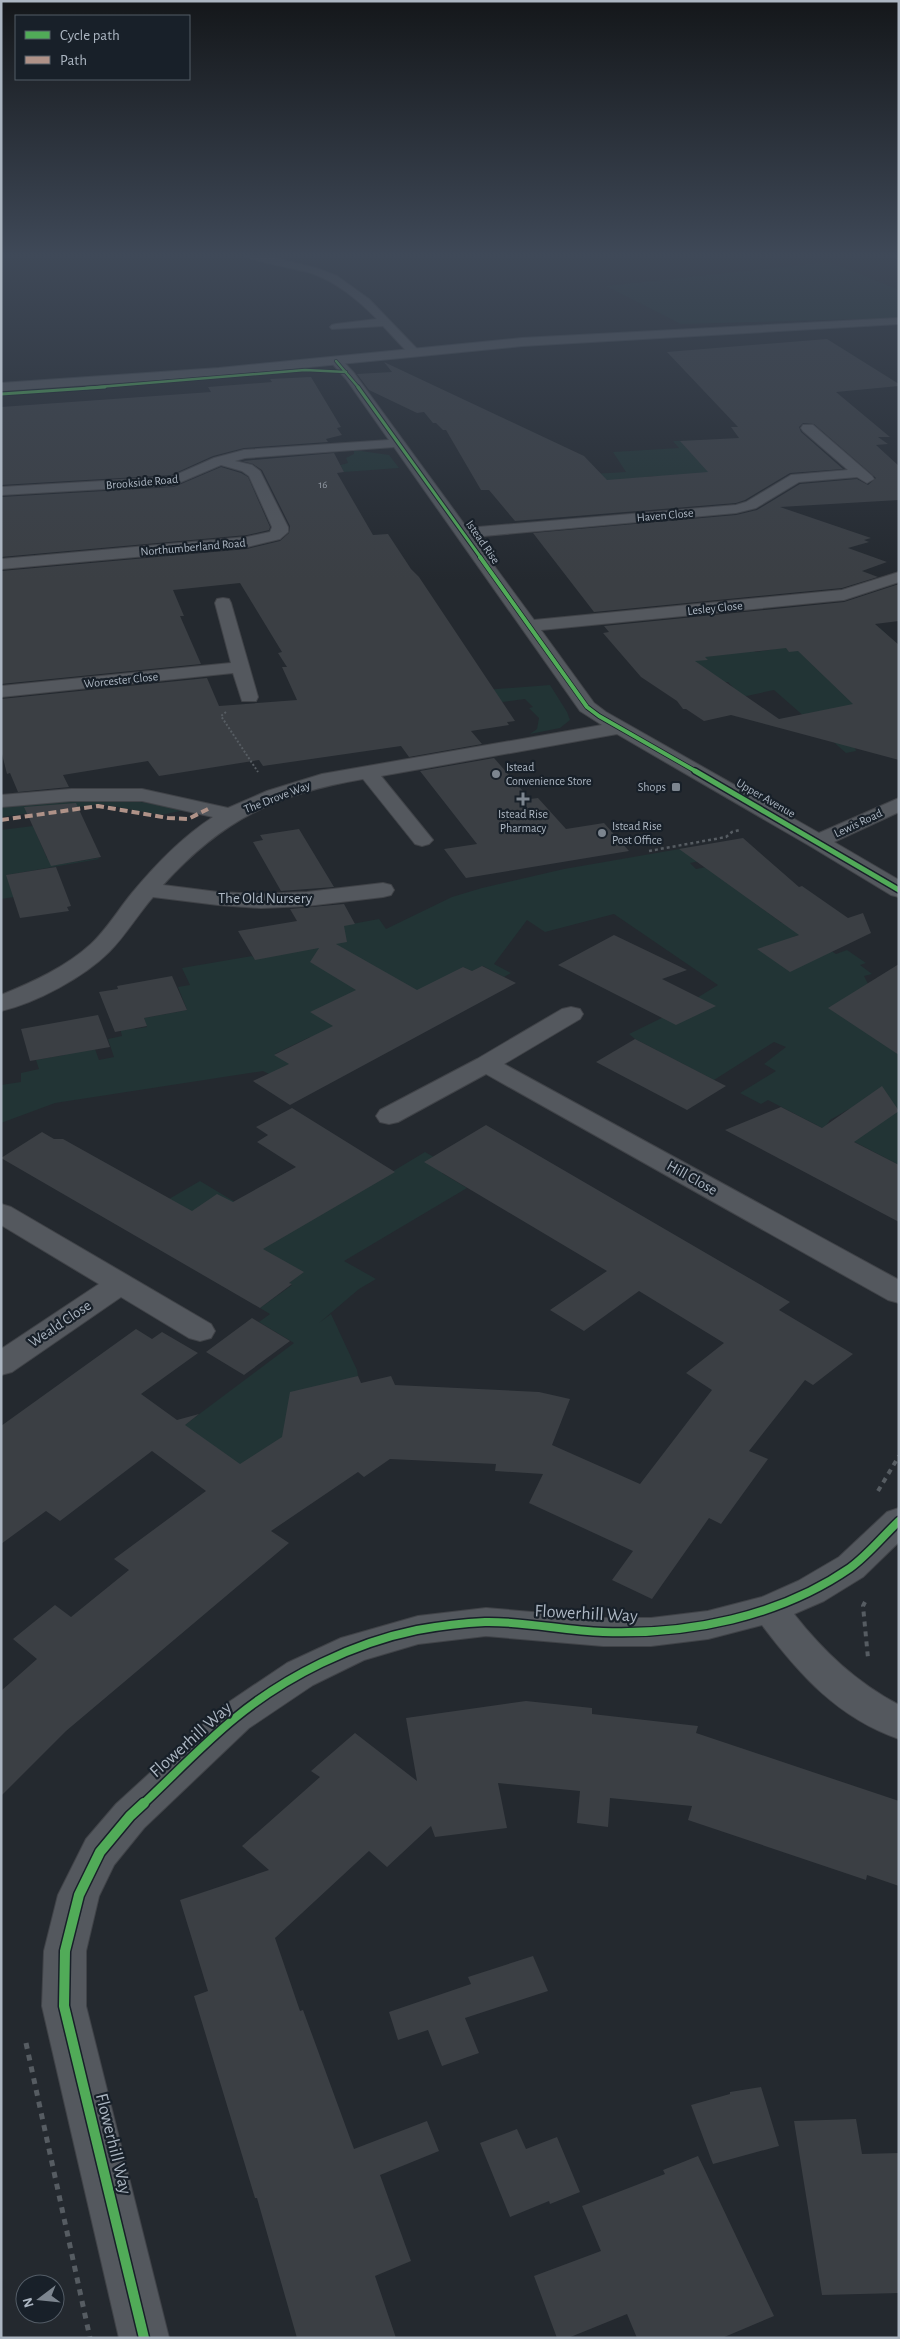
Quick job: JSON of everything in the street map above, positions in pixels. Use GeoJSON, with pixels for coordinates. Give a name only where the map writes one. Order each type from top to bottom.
{"type":"FeatureCollection","features":[{"type":"Feature","properties":{"kind":"main road"},"geometry":{"type":"LineString","coordinates":[[1,387],[323,362]]}},
{"type":"Feature","properties":{"kind":"street","name":"Istead Rise"},"geometry":{"type":"LineString","coordinates":[[337,362],[398,443],[587,707],[620,728]]}},
{"type":"Feature","properties":{"kind":"street","name":"Haven Close"},"geometry":{"type":"LineString","coordinates":[[463,533],[736,509],[751,504],[796,478],[864,476],[808,428]]}},
{"type":"Feature","properties":{"kind":"street","name":"Brookside Road"},"geometry":{"type":"LineString","coordinates":[[1,491],[174,481],[219,461],[255,453],[398,443]]}},
{"type":"Feature","properties":{"kind":"street","name":"Northumberland Road"},"geometry":{"type":"LineString","coordinates":[[1,564],[238,543],[274,536],[280,532],[280,526],[255,474],[247,468],[219,461]]}},
{"type":"Feature","properties":{"kind":"street","name":"Lesley Close"},"geometry":{"type":"LineString","coordinates":[[529,626],[844,595],[899,577]]}},
{"type":"Feature","properties":{"kind":"street"},"geometry":{"type":"LineString","coordinates":[[223,603],[249,697]]}},
{"type":"Feature","properties":{"kind":"street","name":"Worcester Close"},"geometry":{"type":"LineString","coordinates":[[1,692],[241,667]]}},
{"type":"Feature","properties":{"kind":"street","name":"The Drove Way"},"geometry":{"type":"LineString","coordinates":[[1,1004],[47,982],[92,955],[109,939],[147,889],[201,835],[230,816],[297,786],[620,728]]}},
{"type":"Feature","properties":{"kind":"street","name":"Upper Avenue"},"geometry":{"type":"LineString","coordinates":[[620,728],[818,841],[899,890]]}},
{"type":"Feature","properties":{"kind":"street"},"geometry":{"type":"LineString","coordinates":[[368,772],[422,840]]}},
{"type":"Feature","properties":{"kind":"street"},"geometry":{"type":"LineString","coordinates":[[1,801],[76,794],[142,795],[197,806],[230,816]]}},
{"type":"Feature","properties":{"kind":"street","name":"Lewis Road"},"geometry":{"type":"LineString","coordinates":[[818,841],[899,804]]}},
{"type":"Feature","properties":{"kind":"street","name":"The Old Nursery"},"geometry":{"type":"LineString","coordinates":[[147,889],[215,898],[259,901],[302,899],[384,890]]}},
{"type":"Feature","properties":{"kind":"street"},"geometry":{"type":"LineString","coordinates":[[389,1116],[486,1064],[572,1014]]}},
{"type":"Feature","properties":{"kind":"street","name":"Hill Close"},"geometry":{"type":"LineString","coordinates":[[486,1064],[899,1293]]}},
{"type":"Feature","properties":{"kind":"street"},"geometry":{"type":"LineString","coordinates":[[1,1213],[200,1331]]}},
{"type":"Feature","properties":{"kind":"street","name":"Weald Close"},"geometry":{"type":"LineString","coordinates":[[1,1364],[119,1284]]}},
{"type":"Feature","properties":{"kind":"street","name":"Flowerhill Way"},"geometry":{"type":"LineString","coordinates":[[144,2338],[64,2006],[65,1952],[79,1895],[100,1852],[130,1816],[236,1717],[300,1674],[354,1648],[418,1630],[486,1622],[603,1632],[651,1632],[708,1625],[770,1608],[812,1591],[851,1567],[878,1544],[888,1507]]}},
{"type":"Feature","properties":{"kind":"street"},"geometry":{"type":"LineString","coordinates":[[770,1608],[808,1657],[829,1678],[857,1699],[899,1724]]}},
{"type":"Feature","properties":{"kind":"path"},"geometry":{"type":"LineString","coordinates":[[249,697],[234,698],[236,705],[221,716],[262,778]]}},
{"type":"Feature","properties":{"kind":"path"},"geometry":{"type":"LineString","coordinates":[[649,851],[726,837],[732,832],[741,830]]}},
{"type":"Feature","properties":{"kind":"path"},"geometry":{"type":"LineString","coordinates":[[888,1507],[899,1456]]}},
{"type":"Feature","properties":{"kind":"path"},"geometry":{"type":"LineString","coordinates":[[868,1598],[863,1606],[868,1664]]}},
{"type":"Feature","properties":{"kind":"path"},"geometry":{"type":"LineString","coordinates":[[25,2038],[90,2338]]}},
{"type":"Feature","properties":{"kind":"shaded area"},"geometry":{"type":"Polygon","coordinates":[[[707,440],[744,480],[653,476],[640,478],[624,490],[592,474],[626,472],[613,452],[679,448],[673,441],[707,440]]]}},
{"type":"Feature","properties":{"kind":"shaded area"},"geometry":{"type":"Polygon","coordinates":[[[354,450],[389,455],[399,468],[344,472],[341,466],[337,466],[348,463],[346,458],[354,454],[354,450]]]}},
{"type":"Feature","properties":{"kind":"shaded area"},"geometry":{"type":"Polygon","coordinates":[[[880,628],[899,646],[855,748],[856,751],[846,753],[774,690],[705,705],[701,700],[676,701],[739,694],[728,682],[715,683],[675,656],[750,646],[755,652],[857,630],[880,628]]]}},
{"type":"Feature","properties":{"kind":"shaded area"},"geometry":{"type":"Polygon","coordinates":[[[550,685],[570,720],[560,728],[530,734],[537,729],[539,718],[529,708],[533,707],[525,699],[480,705],[457,692],[550,685]]]}},
{"type":"Feature","properties":{"kind":"shaded area"},"geometry":{"type":"Polygon","coordinates":[[[125,799],[185,810],[161,815],[101,804],[1,817],[1,807],[63,800],[125,799]]]}},
{"type":"Feature","properties":{"kind":"shaded area"},"geometry":{"type":"Polygon","coordinates":[[[33,826],[47,858],[52,858],[55,865],[99,859],[7,875],[14,897],[1,899],[1,830],[33,826]]]}},
{"type":"Feature","properties":{"kind":"shaded area"},"geometry":{"type":"Polygon","coordinates":[[[691,847],[705,860],[690,863],[696,869],[712,866],[752,901],[782,923],[819,912],[816,929],[793,937],[819,943],[836,954],[847,950],[866,963],[860,965],[872,974],[864,976],[868,984],[899,996],[899,1165],[849,1139],[849,1109],[830,1120],[824,1129],[768,1100],[761,1104],[740,1093],[776,1071],[764,1064],[786,1047],[774,1042],[714,1080],[635,1039],[629,1034],[674,1012],[718,985],[614,914],[545,932],[527,920],[494,964],[511,973],[504,977],[483,966],[472,971],[463,967],[326,1047],[310,1037],[275,1054],[291,1065],[271,1075],[263,1071],[55,1103],[1,1123],[1,1085],[21,1082],[21,1073],[39,1069],[36,1060],[64,1055],[92,1041],[99,1060],[114,1057],[108,1039],[122,1036],[119,1024],[131,1022],[135,1029],[147,1027],[144,1018],[187,1010],[178,987],[190,985],[182,968],[252,956],[255,959],[330,928],[379,919],[386,929],[452,897],[482,888],[564,869],[691,847]]]}},
{"type":"Feature","properties":{"kind":"shaded area"},"geometry":{"type":"Polygon","coordinates":[[[425,1152],[451,1167],[442,1173],[467,1188],[344,1261],[376,1279],[359,1289],[319,1323],[331,1314],[358,1376],[232,1483],[170,1436],[294,1343],[259,1322],[270,1314],[260,1308],[292,1285],[289,1283],[303,1272],[169,1199],[200,1181],[235,1202],[285,1173],[301,1183],[390,1173],[425,1152]]]}},
{"type":"Feature","properties":{"kind":"building"},"geometry":{"type":"Polygon","coordinates":[[[384,362],[584,456],[607,480],[708,472],[680,441],[739,438],[731,427],[738,427],[677,362],[864,362],[899,384],[899,386],[836,392],[890,437],[878,437],[888,444],[876,445],[899,466],[899,500],[780,507],[871,538],[864,540],[869,542],[848,548],[887,562],[862,571],[878,577],[842,588],[594,612],[533,533],[736,515],[757,510],[800,484],[857,479],[868,485],[876,478],[814,424],[803,423],[799,427],[801,432],[843,469],[790,473],[745,500],[736,503],[515,521],[489,490],[481,490],[446,430],[433,423],[424,412],[417,413],[369,390],[357,374],[392,372],[384,362]]]}},
{"type":"Feature","properties":{"kind":"building"},"geometry":{"type":"Polygon","coordinates":[[[311,377],[341,427],[337,428],[342,435],[326,439],[328,442],[244,448],[213,456],[171,475],[1,485],[1,407],[211,392],[208,387],[272,382],[270,379],[311,377]]]}},
{"type":"Feature","properties":{"kind":"building"},"geometry":{"type":"Polygon","coordinates":[[[334,453],[344,472],[337,473],[373,535],[388,534],[515,721],[507,722],[509,725],[471,731],[482,744],[409,757],[401,746],[263,766],[259,760],[159,776],[148,761],[63,775],[69,787],[18,792],[10,773],[7,774],[1,750],[1,699],[207,678],[219,706],[297,700],[282,667],[287,667],[278,653],[282,652],[240,583],[173,590],[184,616],[180,616],[201,664],[1,684],[1,571],[247,549],[280,541],[289,533],[290,526],[262,470],[253,464],[242,461],[334,453]]]}},
{"type":"Feature","properties":{"kind":"building"},"geometry":{"type":"Polygon","coordinates":[[[221,467],[248,477],[270,527],[269,530],[247,535],[1,557],[1,497],[174,487],[221,467]]]}},
{"type":"Feature","properties":{"kind":"building"},"geometry":{"type":"Polygon","coordinates":[[[899,584],[899,621],[875,624],[899,645],[899,760],[731,715],[704,721],[683,709],[677,701],[641,677],[603,633],[609,632],[604,626],[844,602],[899,584]],[[786,648],[705,657],[708,660],[695,661],[779,719],[853,704],[798,651],[789,652],[786,648]]]}},
{"type":"Feature","properties":{"kind":"building"},"geometry":{"type":"Polygon","coordinates":[[[494,758],[530,799],[538,798],[566,829],[604,823],[629,851],[466,878],[444,849],[477,844],[420,771],[494,758]]]}},
{"type":"Feature","properties":{"kind":"building"},"geometry":{"type":"Polygon","coordinates":[[[76,803],[101,857],[51,866],[24,807],[76,803]]]}},
{"type":"Feature","properties":{"kind":"building"},"geometry":{"type":"Polygon","coordinates":[[[299,829],[334,887],[281,891],[253,842],[263,840],[260,835],[299,829]]]}},
{"type":"Feature","properties":{"kind":"building"},"geometry":{"type":"Polygon","coordinates":[[[743,838],[799,887],[802,886],[848,918],[863,913],[871,933],[790,972],[757,949],[799,935],[679,849],[743,838]]]}},
{"type":"Feature","properties":{"kind":"building"},"geometry":{"type":"Polygon","coordinates":[[[56,867],[71,906],[67,907],[69,911],[20,918],[6,875],[56,867]]]}},
{"type":"Feature","properties":{"kind":"building"},"geometry":{"type":"Polygon","coordinates":[[[344,904],[355,924],[344,926],[347,942],[336,944],[417,990],[463,967],[472,971],[482,966],[516,983],[290,1105],[253,1081],[289,1064],[274,1055],[333,1026],[310,1012],[356,990],[310,962],[319,948],[255,960],[238,931],[297,921],[290,909],[344,904]]]}},
{"type":"Feature","properties":{"kind":"building"},"geometry":{"type":"Polygon","coordinates":[[[614,935],[687,970],[662,979],[716,1006],[676,1025],[558,965],[614,935]]]}},
{"type":"Feature","properties":{"kind":"building"},"geometry":{"type":"Polygon","coordinates":[[[899,964],[899,1055],[828,1008],[899,964]]]}},
{"type":"Feature","properties":{"kind":"building"},"geometry":{"type":"Polygon","coordinates":[[[172,976],[187,1010],[144,1018],[147,1026],[115,1032],[99,992],[118,989],[117,986],[172,976]]]}},
{"type":"Feature","properties":{"kind":"building"},"geometry":{"type":"Polygon","coordinates":[[[98,1015],[110,1047],[30,1061],[21,1029],[98,1015]]]}},
{"type":"Feature","properties":{"kind":"building"},"geometry":{"type":"Polygon","coordinates":[[[635,1039],[726,1086],[687,1110],[596,1062],[635,1039]]]}},
{"type":"Feature","properties":{"kind":"building"},"geometry":{"type":"Polygon","coordinates":[[[882,1086],[899,1111],[854,1142],[899,1165],[899,1222],[725,1130],[781,1107],[822,1128],[882,1086]]]}},
{"type":"Feature","properties":{"kind":"building"},"geometry":{"type":"Polygon","coordinates":[[[292,1108],[395,1172],[263,1249],[304,1272],[289,1283],[292,1284],[260,1308],[1,1158],[42,1132],[54,1139],[63,1139],[192,1211],[217,1194],[233,1202],[296,1167],[257,1142],[268,1135],[256,1127],[292,1108]]]}},
{"type":"Feature","properties":{"kind":"building"},"geometry":{"type":"Polygon","coordinates":[[[486,1125],[790,1302],[779,1310],[853,1354],[813,1385],[805,1380],[749,1451],[768,1459],[721,1524],[709,1518],[652,1599],[612,1580],[633,1551],[529,1503],[543,1474],[495,1471],[496,1464],[390,1459],[364,1477],[358,1472],[271,1531],[289,1543],[66,1731],[1,1796],[1,1691],[37,1659],[13,1639],[55,1605],[71,1617],[129,1570],[114,1559],[206,1491],[152,1451],[60,1521],[46,1511],[1,1544],[1,1426],[136,1329],[152,1339],[162,1332],[198,1353],[141,1394],[177,1420],[199,1414],[185,1425],[240,1464],[282,1437],[290,1392],[358,1376],[361,1383],[391,1376],[395,1385],[539,1392],[570,1399],[552,1445],[640,1484],[712,1390],[686,1373],[724,1343],[639,1291],[584,1331],[550,1310],[607,1271],[424,1162],[486,1125]]]}},
{"type":"Feature","properties":{"kind":"building"},"geometry":{"type":"Polygon","coordinates":[[[252,1318],[290,1341],[244,1375],[206,1352],[252,1318]]]}},
{"type":"Feature","properties":{"kind":"building"},"geometry":{"type":"Polygon","coordinates":[[[526,1701],[592,1708],[592,1714],[698,1726],[696,1733],[899,1801],[899,1886],[867,1875],[866,1880],[688,1820],[692,1806],[610,1798],[608,1827],[577,1823],[580,1791],[498,1783],[507,1828],[435,1837],[431,1826],[387,1867],[369,1851],[275,1938],[300,2011],[303,2010],[354,2149],[427,2121],[439,2151],[380,2175],[411,2261],[375,2276],[396,2338],[297,2338],[257,2198],[255,2198],[194,1996],[208,1991],[180,1900],[269,1870],[242,1846],[320,1777],[311,1771],[355,1733],[417,1781],[406,1718],[526,1701]]]}},
{"type":"Feature","properties":{"kind":"building"},"geometry":{"type":"Polygon","coordinates":[[[533,1956],[548,1991],[465,2018],[479,2053],[442,2066],[428,2030],[398,2040],[389,2012],[471,1984],[468,1977],[533,1956]]]}},
{"type":"Feature","properties":{"kind":"building"},"geometry":{"type":"Polygon","coordinates":[[[761,2087],[779,2146],[713,2164],[691,2105],[730,2094],[730,2092],[761,2087]]]}},
{"type":"Feature","properties":{"kind":"building"},"geometry":{"type":"Polygon","coordinates":[[[856,2119],[862,2154],[899,2153],[899,2293],[822,2295],[794,2121],[856,2119]]]}},
{"type":"Feature","properties":{"kind":"building"},"geometry":{"type":"Polygon","coordinates":[[[517,2129],[526,2149],[557,2137],[580,2192],[550,2204],[549,2201],[510,2217],[480,2143],[517,2129]]]}},
{"type":"Feature","properties":{"kind":"building"},"geometry":{"type":"Polygon","coordinates":[[[698,2156],[774,2316],[722,2338],[637,2338],[627,2314],[568,2338],[557,2338],[534,2276],[601,2251],[582,2206],[665,2174],[663,2170],[698,2156]]]}},
{"type":"Feature","properties":{"kind":"marked path"},"geometry":{"type":"LineString","coordinates":[[1,820],[98,806],[168,818],[188,819],[208,809]]}},
{"type":"Feature","properties":{"kind":"cycle path"},"geometry":{"type":"LineString","coordinates":[[337,362],[350,376],[587,707],[599,716],[818,841],[899,890]]}},
{"type":"Feature","properties":{"kind":"cycle path"},"geometry":{"type":"LineString","coordinates":[[1,394],[151,384],[305,370],[333,373],[346,372]]}},
{"type":"Feature","properties":{"kind":"cycle path"},"geometry":{"type":"LineString","coordinates":[[144,2338],[64,2006],[65,1951],[79,1895],[100,1852],[130,1816],[236,1717],[300,1674],[354,1648],[418,1630],[486,1622],[603,1632],[651,1632],[708,1625],[770,1609],[811,1591],[851,1567],[899,1521]]}},
{"type":"Feature","properties":{"kind":"place","name":"Istead Convenience Store"},"geometry":{"type":"Point","coordinates":[496,774]}},
{"type":"Feature","properties":{"kind":"place","name":"Shops"},"geometry":{"type":"Point","coordinates":[676,787]}},
{"type":"Feature","properties":{"kind":"place","name":"Istead Rise Pharmacy"},"geometry":{"type":"Point","coordinates":[523,799]}},
{"type":"Feature","properties":{"kind":"place","name":"Istead Rise Post Office"},"geometry":{"type":"Point","coordinates":[602,833]}}]}
